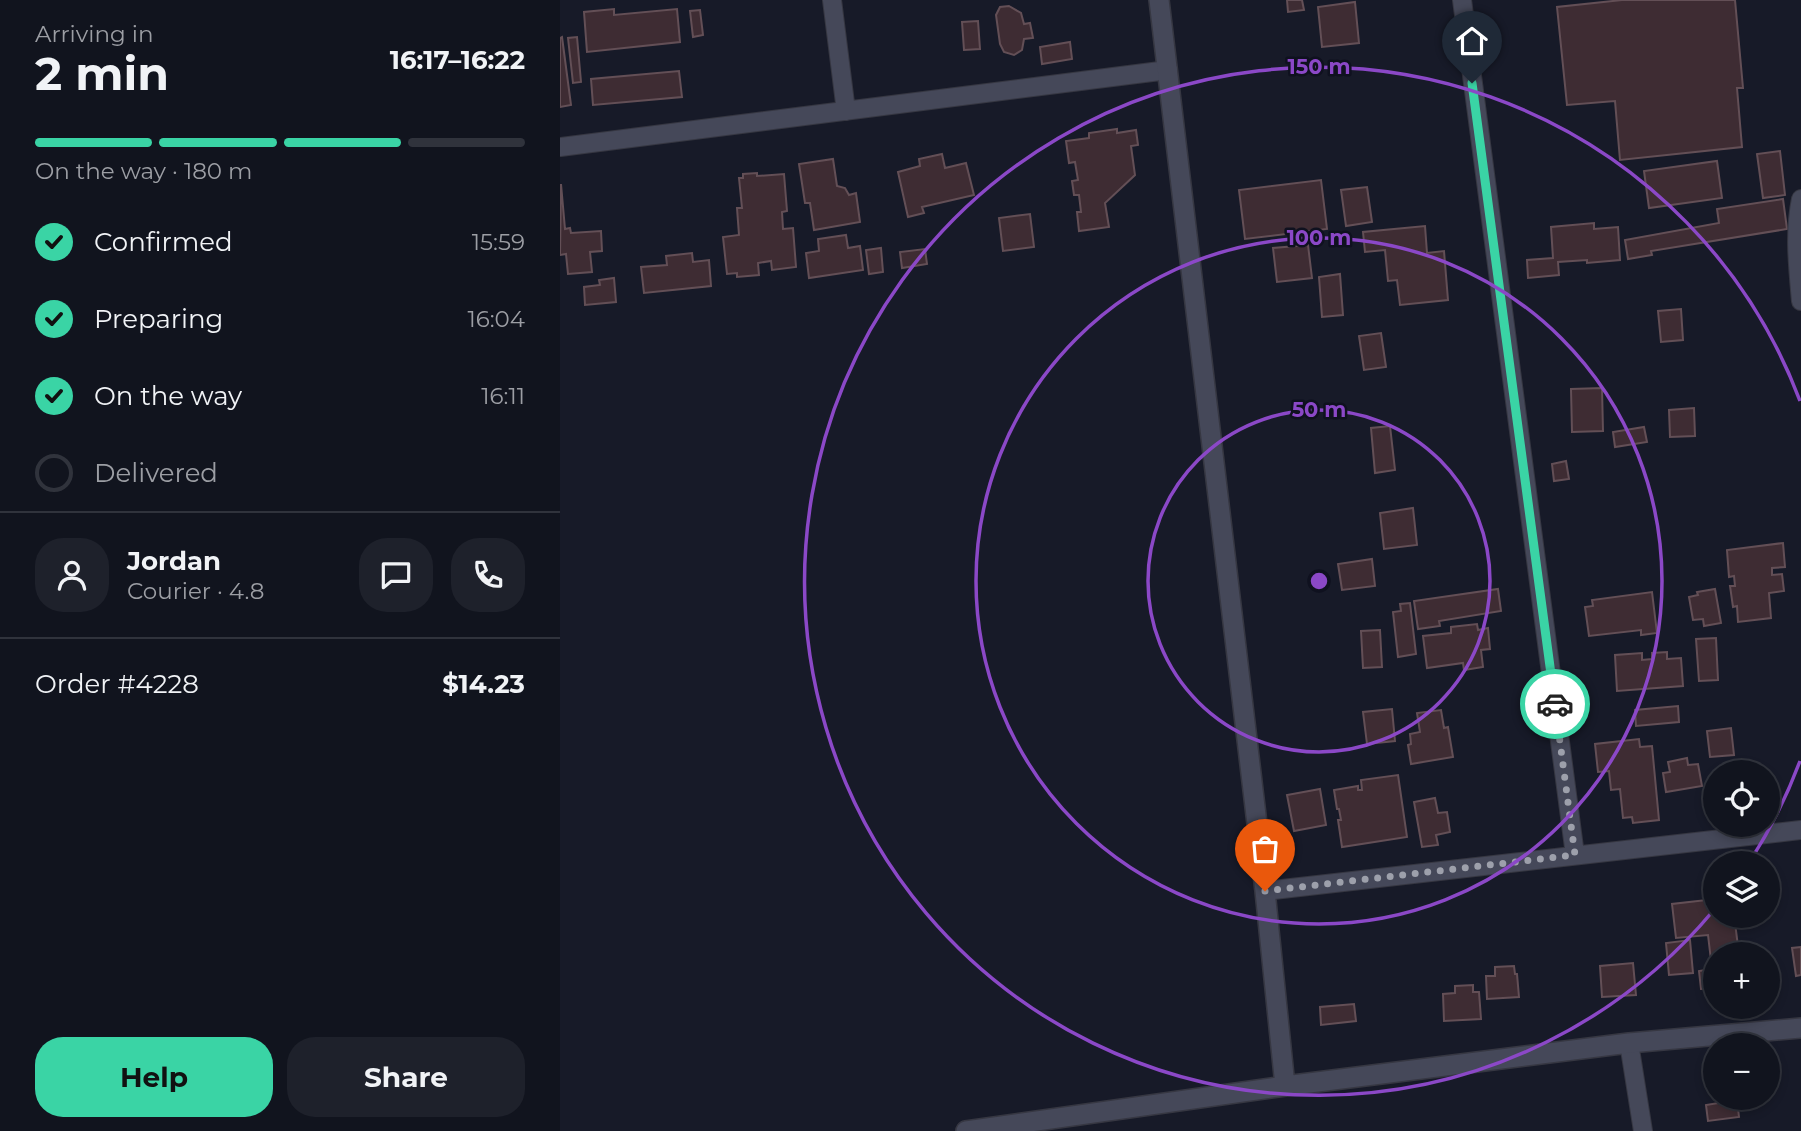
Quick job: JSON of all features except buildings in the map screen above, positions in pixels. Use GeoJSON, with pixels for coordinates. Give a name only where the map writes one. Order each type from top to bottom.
{"type":"FeatureCollection","features":[{"type":"Feature","properties":{"kind":"street"},"geometry":{"type":"LineString","coordinates":[[832,0],[845,111]]}},
{"type":"Feature","properties":{"kind":"street"},"geometry":{"type":"LineString","coordinates":[[1159,0],[1265,891],[1285,1086]]}},
{"type":"Feature","properties":{"kind":"street"},"geometry":{"type":"LineString","coordinates":[[1462,0],[1575,855]]}},
{"type":"Feature","properties":{"kind":"street"},"geometry":{"type":"LineString","coordinates":[[560,147],[1168,71]]}},
{"type":"Feature","properties":{"kind":"street"},"geometry":{"type":"LineString","coordinates":[[1801,199],[1797,219],[1801,301]]}},
{"type":"Feature","properties":{"kind":"street"},"geometry":{"type":"LineString","coordinates":[[1265,891],[1801,830]]}},
{"type":"Feature","properties":{"kind":"street"},"geometry":{"type":"LineString","coordinates":[[966,1131],[1285,1086],[1629,1043],[1801,1028]]}},
{"type":"Feature","properties":{"kind":"street"},"geometry":{"type":"LineString","coordinates":[[1629,1043],[1643,1131]]}},
{"type":"Feature","properties":{"kind":"way so far"},"geometry":{"type":"LineString","coordinates":[[1265,891],[1575,855],[1555,704]]}},
{"type":"Feature","properties":{"kind":"route"},"geometry":{"type":"LineString","coordinates":[[1472,83],[1555,704]]}}]}
